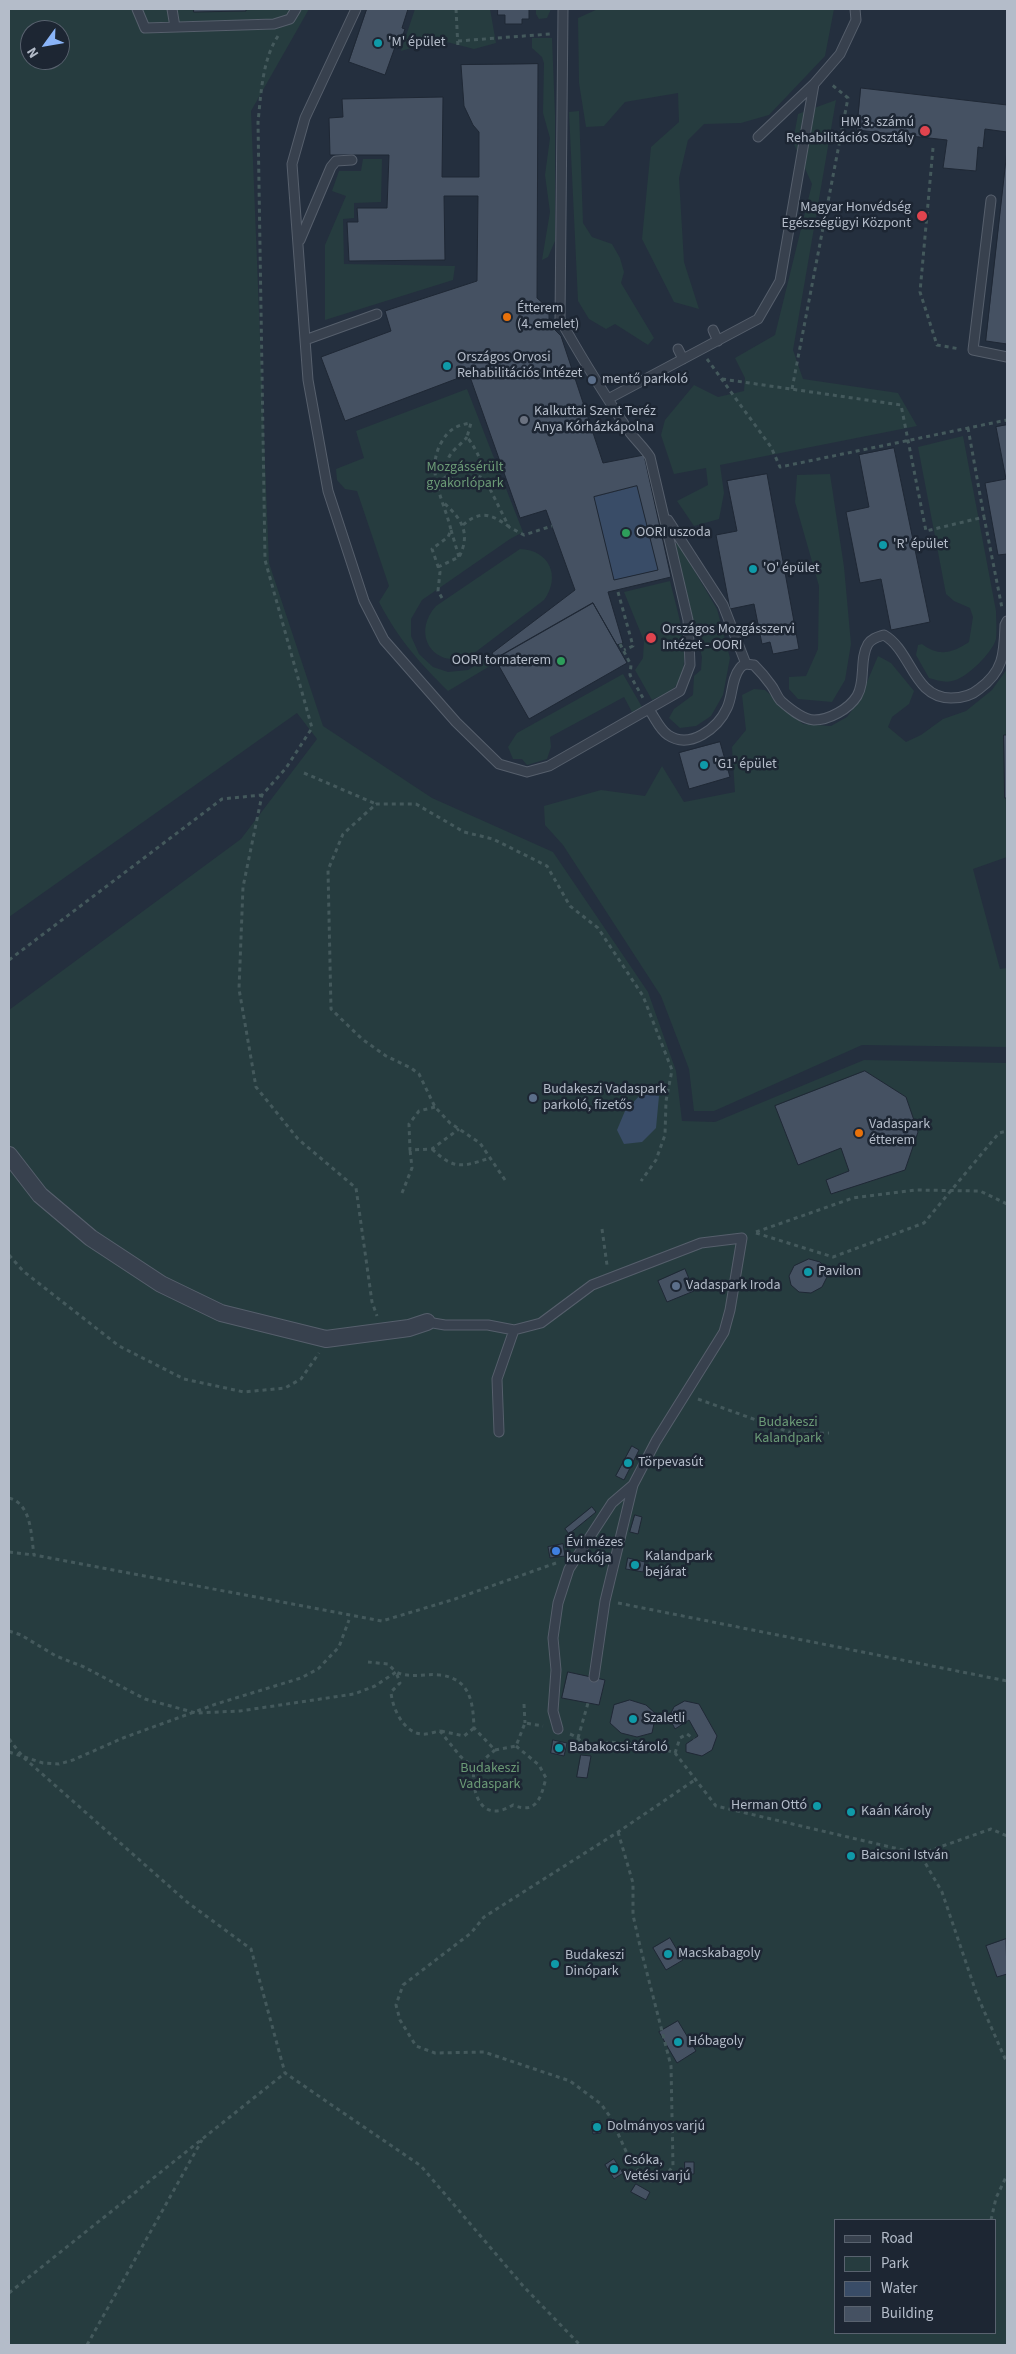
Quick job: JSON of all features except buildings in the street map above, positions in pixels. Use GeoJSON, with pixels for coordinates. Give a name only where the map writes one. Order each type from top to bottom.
{"type":"FeatureCollection","features":[{"type":"Feature","properties":{"kind":"street"},"geometry":{"type":"LineString","coordinates":[[9,1155],[40,1195],[91,1238],[161,1284],[220,1313],[326,1339],[409,1328],[427,1322]]}},
{"type":"Feature","properties":{"kind":"lane"},"geometry":{"type":"LineString","coordinates":[[137,9],[145,28],[274,24],[290,19],[296,9]]}},
{"type":"Feature","properties":{"kind":"lane"},"geometry":{"type":"LineString","coordinates":[[172,9],[175,27]]}},
{"type":"Feature","properties":{"kind":"lane"},"geometry":{"type":"LineString","coordinates":[[356,9],[305,118],[292,164],[308,380],[328,491],[364,601],[384,640],[456,722],[499,764],[527,772],[549,766],[650,711],[680,691],[690,664],[688,620],[650,457],[628,430],[579,354],[560,319],[563,9]]}},
{"type":"Feature","properties":{"kind":"lane"},"geometry":{"type":"LineString","coordinates":[[855,9],[856,20]]}},
{"type":"Feature","properties":{"kind":"lane"},"geometry":{"type":"LineString","coordinates":[[758,138],[814,84],[840,54],[862,9]]}},
{"type":"Feature","properties":{"kind":"lane"},"geometry":{"type":"LineString","coordinates":[[608,399],[758,319],[780,281],[814,84]]}},
{"type":"Feature","properties":{"kind":"lane"},"geometry":{"type":"LineString","coordinates":[[299,243],[331,167],[336,161],[352,160]]}},
{"type":"Feature","properties":{"kind":"lane"},"geometry":{"type":"LineString","coordinates":[[991,200],[973,350],[1007,357]]}},
{"type":"Feature","properties":{"kind":"lane"},"geometry":{"type":"LineString","coordinates":[[305,340],[376,314]]}},
{"type":"Feature","properties":{"kind":"lane"},"geometry":{"type":"LineString","coordinates":[[713,330],[718,341]]}},
{"type":"Feature","properties":{"kind":"lane"},"geometry":{"type":"LineString","coordinates":[[678,350],[683,359]]}},
{"type":"Feature","properties":{"kind":"lane"},"geometry":{"type":"LineString","coordinates":[[664,514],[723,605],[746,664]]}},
{"type":"Feature","properties":{"kind":"lane"},"geometry":{"type":"LineString","coordinates":[[650,711],[667,735],[678,739],[700,736],[720,722],[728,707],[735,678],[740,668],[746,664],[754,665],[772,686],[779,700],[800,715],[814,720],[843,711],[857,697],[869,643],[876,637],[884,635],[893,640],[922,685],[932,694],[952,698],[972,694],[994,676],[1004,656],[1006,623]]}},
{"type":"Feature","properties":{"kind":"lane"},"geometry":{"type":"LineString","coordinates":[[427,1322],[445,1325],[488,1325],[514,1330],[542,1323],[592,1285],[701,1243],[742,1238],[730,1310],[724,1332],[656,1441],[633,1485],[606,1601],[594,1677]]}},
{"type":"Feature","properties":{"kind":"lane"},"geometry":{"type":"LineString","coordinates":[[499,1432],[497,1379],[514,1330]]}},
{"type":"Feature","properties":{"kind":"lane"},"geometry":{"type":"LineString","coordinates":[[558,1729],[553,1711],[556,1670],[553,1638],[558,1602],[574,1561],[612,1503],[633,1485]]}},
{"type":"Feature","properties":{"kind":"path"},"geometry":{"type":"LineString","coordinates":[[456,9],[458,48]]}},
{"type":"Feature","properties":{"kind":"path"},"geometry":{"type":"LineString","coordinates":[[290,19],[272,45],[262,87],[258,122],[265,560],[312,728],[286,768],[262,795],[243,887],[239,989],[256,1087],[298,1139],[356,1188],[372,1302],[384,1332]]}},
{"type":"Feature","properties":{"kind":"path"},"geometry":{"type":"LineString","coordinates":[[458,41],[563,32]]}},
{"type":"Feature","properties":{"kind":"path"},"geometry":{"type":"LineString","coordinates":[[792,388],[848,98],[821,76]]}},
{"type":"Feature","properties":{"kind":"path"},"geometry":{"type":"LineString","coordinates":[[933,148],[920,292],[937,346],[973,350]]}},
{"type":"Feature","properties":{"kind":"path"},"geometry":{"type":"LineString","coordinates":[[700,351],[771,446],[780,467],[1007,420]]}},
{"type":"Feature","properties":{"kind":"path"},"geometry":{"type":"LineString","coordinates":[[722,379],[901,404],[926,531],[984,517]]}},
{"type":"Feature","properties":{"kind":"path"},"geometry":{"type":"LineString","coordinates":[[459,557],[434,473],[434,456],[446,433],[458,424],[471,423],[467,437],[449,457],[447,466],[449,474],[459,484],[469,485],[477,482],[488,485],[509,526]]}},
{"type":"Feature","properties":{"kind":"path"},"geometry":{"type":"LineString","coordinates":[[968,428],[1006,623]]}},
{"type":"Feature","properties":{"kind":"path"},"geometry":{"type":"LineString","coordinates":[[467,437],[476,449],[482,465],[482,474],[477,482]]}},
{"type":"Feature","properties":{"kind":"path"},"geometry":{"type":"LineString","coordinates":[[437,484],[449,474]]}},
{"type":"Feature","properties":{"kind":"path"},"geometry":{"type":"LineString","coordinates":[[438,567],[459,557],[466,540],[463,525],[454,512],[443,503]]}},
{"type":"Feature","properties":{"kind":"path"},"geometry":{"type":"LineString","coordinates":[[463,525],[476,516],[485,515],[495,516],[524,535],[552,526]]}},
{"type":"Feature","properties":{"kind":"path"},"geometry":{"type":"LineString","coordinates":[[442,598],[438,591],[440,572],[432,549],[448,537],[451,530]]}},
{"type":"Feature","properties":{"kind":"path"},"geometry":{"type":"LineString","coordinates":[[618,592],[634,646],[624,650]]}},
{"type":"Feature","properties":{"kind":"path"},"geometry":{"type":"LineString","coordinates":[[620,644],[631,665],[630,675],[650,711]]}},
{"type":"Feature","properties":{"kind":"path"},"geometry":{"type":"LineString","coordinates":[[304,774],[376,804],[416,804],[464,832],[493,839],[547,866],[570,906],[598,928],[643,996],[672,1070],[666,1101],[665,1135],[656,1160],[641,1181]]}},
{"type":"Feature","properties":{"kind":"path"},"geometry":{"type":"LineString","coordinates":[[9,960],[222,799],[262,795]]}},
{"type":"Feature","properties":{"kind":"path"},"geometry":{"type":"LineString","coordinates":[[376,804],[343,834],[328,870],[331,1009],[362,1039],[386,1056],[419,1074],[435,1107],[450,1123],[480,1143],[504,1180]]}},
{"type":"Feature","properties":{"kind":"path"},"geometry":{"type":"LineString","coordinates":[[402,1193],[412,1168],[409,1124],[419,1111],[435,1107]]}},
{"type":"Feature","properties":{"kind":"path"},"geometry":{"type":"LineString","coordinates":[[410,1150],[432,1149],[459,1129]]}},
{"type":"Feature","properties":{"kind":"path"},"geometry":{"type":"LineString","coordinates":[[756,1233],[833,1257],[924,1223],[999,1133],[1007,1131]]}},
{"type":"Feature","properties":{"kind":"path"},"geometry":{"type":"LineString","coordinates":[[432,1149],[446,1162],[459,1166],[490,1158]]}},
{"type":"Feature","properties":{"kind":"path"},"geometry":{"type":"LineString","coordinates":[[742,1238],[853,1198],[915,1190],[980,1191],[1007,1204]]}},
{"type":"Feature","properties":{"kind":"path"},"geometry":{"type":"LineString","coordinates":[[602,1229],[609,1278]]}},
{"type":"Feature","properties":{"kind":"path"},"geometry":{"type":"LineString","coordinates":[[9,1254],[23,1271],[119,1346],[184,1379],[244,1392],[285,1388],[301,1379],[315,1361],[326,1339]]}},
{"type":"Feature","properties":{"kind":"path"},"geometry":{"type":"LineString","coordinates":[[686,1394],[795,1434],[829,1434]]}},
{"type":"Feature","properties":{"kind":"path"},"geometry":{"type":"LineString","coordinates":[[9,1498],[19,1503],[29,1520],[34,1555]]}},
{"type":"Feature","properties":{"kind":"path"},"geometry":{"type":"LineString","coordinates":[[9,1552],[34,1555],[382,1621],[455,1599],[560,1562],[574,1561]]}},
{"type":"Feature","properties":{"kind":"path"},"geometry":{"type":"LineString","coordinates":[[606,1601],[1007,1681]]}},
{"type":"Feature","properties":{"kind":"path"},"geometry":{"type":"LineString","coordinates":[[9,1752],[43,1763],[59,1764],[73,1760],[123,1738],[239,1696],[301,1678],[318,1669],[340,1647],[349,1620]]}},
{"type":"Feature","properties":{"kind":"path"},"geometry":{"type":"LineString","coordinates":[[9,1631],[56,1656],[84,1667],[145,1698],[196,1712],[240,1711],[354,1694],[375,1686],[396,1672]]}},
{"type":"Feature","properties":{"kind":"path"},"geometry":{"type":"LineString","coordinates":[[368,1662],[388,1664],[396,1672],[406,1676],[440,1674],[460,1682],[473,1702],[474,1728],[495,1750]]}},
{"type":"Feature","properties":{"kind":"path"},"geometry":{"type":"LineString","coordinates":[[396,1672],[400,1683],[391,1692],[392,1704],[407,1729],[420,1734],[440,1731],[464,1736],[474,1728]]}},
{"type":"Feature","properties":{"kind":"path"},"geometry":{"type":"LineString","coordinates":[[578,1738],[588,1703]]}},
{"type":"Feature","properties":{"kind":"path"},"geometry":{"type":"LineString","coordinates":[[516,1746],[525,1723],[524,1704]]}},
{"type":"Feature","properties":{"kind":"path"},"geometry":{"type":"LineString","coordinates":[[525,1723],[558,1729],[578,1738],[584,1746],[594,1749],[608,1742],[654,1746],[674,1753],[716,1806],[920,1854],[991,1829],[1007,1836]]}},
{"type":"Feature","properties":{"kind":"path"},"geometry":{"type":"LineString","coordinates":[[440,1731],[460,1756],[474,1768]]}},
{"type":"Feature","properties":{"kind":"path"},"geometry":{"type":"LineString","coordinates":[[674,1753],[680,1738],[687,1734],[694,1739]]}},
{"type":"Feature","properties":{"kind":"path"},"geometry":{"type":"LineString","coordinates":[[9,1739],[23,1757],[187,1902],[251,1949],[286,2072],[421,2166],[524,2287],[580,2345]]}},
{"type":"Feature","properties":{"kind":"path"},"geometry":{"type":"LineString","coordinates":[[516,1746],[539,1766],[546,1778],[541,1798],[530,1808],[521,1808],[513,1805],[503,1811],[491,1810],[480,1804],[475,1794],[473,1782],[474,1768],[495,1750],[516,1746]]}},
{"type":"Feature","properties":{"kind":"path"},"geometry":{"type":"LineString","coordinates":[[618,1832],[633,1883],[633,1915],[640,1946],[671,2066],[673,2166],[665,2177],[652,2180],[641,2174],[629,2158],[610,2118],[601,2104],[570,2081],[484,2052],[435,2053],[416,2046],[400,2020],[396,2005],[403,1985],[470,1933],[484,1917],[618,1832],[696,1779]]}},
{"type":"Feature","properties":{"kind":"path"},"geometry":{"type":"LineString","coordinates":[[920,1854],[942,1892],[977,1995],[1001,2054],[1007,2063]]}},
{"type":"Feature","properties":{"kind":"path"},"geometry":{"type":"LineString","coordinates":[[9,2293],[286,2072]]}},
{"type":"Feature","properties":{"kind":"path"},"geometry":{"type":"LineString","coordinates":[[86,2345],[204,2137]]}},
{"type":"Feature","properties":{"kind":"path"},"geometry":{"type":"LineString","coordinates":[[992,2219],[996,2198],[1007,2175]]}},
{"type":"Feature","properties":{"kind":"green space"},"geometry":{"type":"Polygon","coordinates":[[[9,9],[309,9],[251,111],[269,563],[323,726],[432,798],[553,852],[648,992],[676,1071],[682,1121],[715,1122],[864,1060],[1007,1063],[1007,2345],[9,2345],[9,1010],[241,839],[317,739],[297,713],[9,917],[9,9]]]}},
{"type":"Feature","properties":{"kind":"green space"},"geometry":{"type":"Polygon","coordinates":[[[415,9],[490,9],[496,43],[474,49],[439,40],[401,51],[415,9]]]}},
{"type":"Feature","properties":{"kind":"green space"},"geometry":{"type":"Polygon","coordinates":[[[536,9],[551,9],[547,18],[539,19],[536,9]]]}},
{"type":"Feature","properties":{"kind":"green space"},"geometry":{"type":"Polygon","coordinates":[[[598,9],[834,9],[825,56],[769,115],[741,123],[704,124],[688,140],[679,178],[684,262],[699,309],[674,302],[642,239],[651,147],[679,122],[678,93],[625,102],[604,126],[586,127],[579,83],[578,18],[598,9]]]}},
{"type":"Feature","properties":{"kind":"green space"},"geometry":{"type":"Polygon","coordinates":[[[532,38],[552,38],[555,115],[555,241],[548,257],[542,260],[550,212],[545,175],[550,138],[543,113],[544,63],[542,57],[532,48],[532,38]]]}},
{"type":"Feature","properties":{"kind":"green space"},"geometry":{"type":"Polygon","coordinates":[[[836,100],[793,350],[803,379],[898,393],[917,426],[720,465],[724,493],[719,519],[694,526],[677,501],[708,485],[706,468],[674,474],[661,435],[665,420],[694,385],[718,397],[744,391],[745,378],[735,358],[775,335],[812,184],[793,142],[798,114],[836,100]]]}},
{"type":"Feature","properties":{"kind":"green space"},"geometry":{"type":"Polygon","coordinates":[[[579,111],[583,223],[592,237],[612,244],[620,258],[624,272],[621,283],[654,338],[648,345],[615,324],[606,329],[589,319],[578,301],[569,112],[579,111]]]}},
{"type":"Feature","properties":{"kind":"green space"},"geometry":{"type":"Polygon","coordinates":[[[363,159],[382,159],[381,202],[354,203],[354,218],[343,219],[344,264],[455,266],[453,280],[325,320],[325,245],[346,196],[332,191],[339,171],[361,171],[363,159]]]}},
{"type":"Feature","properties":{"kind":"green space","name":"Mozgássérült gyakorlópark"},"geometry":{"type":"Polygon","coordinates":[[[467,389],[523,532],[422,600],[411,619],[411,636],[419,654],[433,667],[448,672],[468,670],[490,656],[495,663],[448,691],[410,650],[394,628],[379,602],[389,586],[357,491],[345,489],[337,480],[336,469],[364,458],[356,431],[467,389]]]}},
{"type":"Feature","properties":{"kind":"green space"},"geometry":{"type":"Polygon","coordinates":[[[963,436],[996,611],[996,639],[990,651],[978,664],[958,679],[949,682],[929,678],[916,655],[918,645],[922,644],[934,651],[940,652],[951,651],[963,646],[969,642],[973,617],[970,608],[954,601],[946,594],[918,447],[963,436]]]}},
{"type":"Feature","properties":{"kind":"green space"},"geometry":{"type":"Polygon","coordinates":[[[830,474],[844,567],[851,644],[845,680],[832,702],[798,699],[789,689],[789,677],[806,676],[818,649],[819,586],[795,502],[797,475],[830,474]]]}},
{"type":"Feature","properties":{"kind":"green space"},"geometry":{"type":"Polygon","coordinates":[[[675,543],[679,545],[717,609],[730,658],[723,695],[711,716],[696,726],[680,728],[669,718],[674,709],[693,695],[694,676],[701,670],[702,657],[675,543]]]}},
{"type":"Feature","properties":{"kind":"green space"},"geometry":{"type":"Polygon","coordinates":[[[520,549],[539,554],[550,566],[552,582],[544,600],[473,654],[460,659],[448,659],[438,655],[426,639],[425,629],[428,617],[436,606],[520,549]]]}},
{"type":"Feature","properties":{"kind":"green space"},"geometry":{"type":"Polygon","coordinates":[[[670,581],[683,636],[684,665],[681,677],[675,687],[652,700],[635,670],[643,658],[644,641],[624,592],[670,581]]]}},
{"type":"Feature","properties":{"kind":"green space"},"geometry":{"type":"Polygon","coordinates":[[[878,656],[891,663],[914,691],[909,704],[892,717],[888,727],[906,742],[921,735],[943,719],[966,711],[992,690],[1007,669],[1007,857],[973,869],[1000,969],[1007,968],[1007,1047],[862,1045],[714,1111],[694,1111],[689,1069],[661,996],[563,845],[545,825],[544,806],[601,790],[645,796],[662,766],[684,802],[735,792],[732,747],[746,730],[742,695],[754,689],[765,690],[803,724],[831,726],[847,717],[859,701],[878,656]]]}},
{"type":"Feature","properties":{"kind":"green space"},"geometry":{"type":"Polygon","coordinates":[[[623,674],[642,707],[632,712],[624,697],[550,737],[551,747],[547,759],[527,765],[522,759],[513,759],[508,747],[517,733],[623,674]]]}},
{"type":"Feature","properties":{"kind":"water","name":"OORI uszoda"},"geometry":{"type":"Polygon","coordinates":[[[637,486],[658,570],[614,580],[594,497],[637,486]]]}},
{"type":"Feature","properties":{"kind":"water"},"geometry":{"type":"Polygon","coordinates":[[[643,1092],[659,1096],[656,1128],[642,1142],[624,1144],[617,1130],[625,1111],[643,1092]]]}},
{"type":"Feature","properties":{"kind":"place","name":"'M' épület"},"geometry":{"type":"Point","coordinates":[378,43]}},
{"type":"Feature","properties":{"kind":"place","name":"HM 3. számú Rehabilitációs Osztály"},"geometry":{"type":"Point","coordinates":[925,131]}},
{"type":"Feature","properties":{"kind":"place","name":"Magyar Honvédség Egészségügyi Központ"},"geometry":{"type":"Point","coordinates":[922,216]}},
{"type":"Feature","properties":{"kind":"place","name":"Étterem (4. emelet)"},"geometry":{"type":"Point","coordinates":[507,317]}},
{"type":"Feature","properties":{"kind":"place","name":"Országos Orvosi Rehabilitációs Intézet"},"geometry":{"type":"Point","coordinates":[447,366]}},
{"type":"Feature","properties":{"kind":"place","name":"mentő parkoló"},"geometry":{"type":"Point","coordinates":[592,380]}},
{"type":"Feature","properties":{"kind":"place","name":"Kalkuttai Szent Teréz Anya Kórházkápolna"},"geometry":{"type":"Point","coordinates":[524,420]}},
{"type":"Feature","properties":{"kind":"place","name":"OORI uszoda"},"geometry":{"type":"Point","coordinates":[626,533]}},
{"type":"Feature","properties":{"kind":"place","name":"'R' épület"},"geometry":{"type":"Point","coordinates":[883,545]}},
{"type":"Feature","properties":{"kind":"place","name":"'O' épület"},"geometry":{"type":"Point","coordinates":[753,569]}},
{"type":"Feature","properties":{"kind":"place","name":"Országos Mozgásszervi Intézet - OORI"},"geometry":{"type":"Point","coordinates":[651,638]}},
{"type":"Feature","properties":{"kind":"place","name":"OORI tornaterem"},"geometry":{"type":"Point","coordinates":[561,661]}},
{"type":"Feature","properties":{"kind":"place","name":"'G1' épület"},"geometry":{"type":"Point","coordinates":[704,765]}},
{"type":"Feature","properties":{"kind":"place","name":"Budakeszi Vadaspark parkoló, fizetős"},"geometry":{"type":"Point","coordinates":[533,1098]}},
{"type":"Feature","properties":{"kind":"place","name":"Vadaspark étterem"},"geometry":{"type":"Point","coordinates":[859,1133]}},
{"type":"Feature","properties":{"kind":"place","name":"Pavilon"},"geometry":{"type":"Point","coordinates":[808,1272]}},
{"type":"Feature","properties":{"kind":"place","name":"Vadaspark Iroda"},"geometry":{"type":"Point","coordinates":[676,1286]}},
{"type":"Feature","properties":{"kind":"place","name":"Törpevasút"},"geometry":{"type":"Point","coordinates":[628,1463]}},
{"type":"Feature","properties":{"kind":"place","name":"Évi mézes kuckója"},"geometry":{"type":"Point","coordinates":[556,1551]}},
{"type":"Feature","properties":{"kind":"place","name":"Kalandpark bejárat"},"geometry":{"type":"Point","coordinates":[635,1565]}},
{"type":"Feature","properties":{"kind":"place","name":"Szaletli"},"geometry":{"type":"Point","coordinates":[633,1719]}},
{"type":"Feature","properties":{"kind":"place","name":"Babakocsi-tároló"},"geometry":{"type":"Point","coordinates":[559,1748]}},
{"type":"Feature","properties":{"kind":"place","name":"Herman Ottó"},"geometry":{"type":"Point","coordinates":[817,1806]}},
{"type":"Feature","properties":{"kind":"place","name":"Kaán Károly"},"geometry":{"type":"Point","coordinates":[851,1812]}},
{"type":"Feature","properties":{"kind":"place","name":"Baicsoni István"},"geometry":{"type":"Point","coordinates":[851,1856]}},
{"type":"Feature","properties":{"kind":"place","name":"Macskabagoly"},"geometry":{"type":"Point","coordinates":[668,1954]}},
{"type":"Feature","properties":{"kind":"place","name":"Budakeszi Dinópark"},"geometry":{"type":"Point","coordinates":[555,1964]}},
{"type":"Feature","properties":{"kind":"place","name":"Hóbagoly"},"geometry":{"type":"Point","coordinates":[678,2042]}},
{"type":"Feature","properties":{"kind":"place","name":"Dolmányos varjú"},"geometry":{"type":"Point","coordinates":[597,2127]}},
{"type":"Feature","properties":{"kind":"place","name":"Csóka, Vetési varjú"},"geometry":{"type":"Point","coordinates":[614,2169]}},
{"type":"Feature","properties":{"kind":"park label","name":"Budakeszi Kalandpark"},"geometry":{"type":"Point","coordinates":[788,1432]}},
{"type":"Feature","properties":{"kind":"park label","name":"Budakeszi Vadaspark"},"geometry":{"type":"Point","coordinates":[490,1778]}}]}
